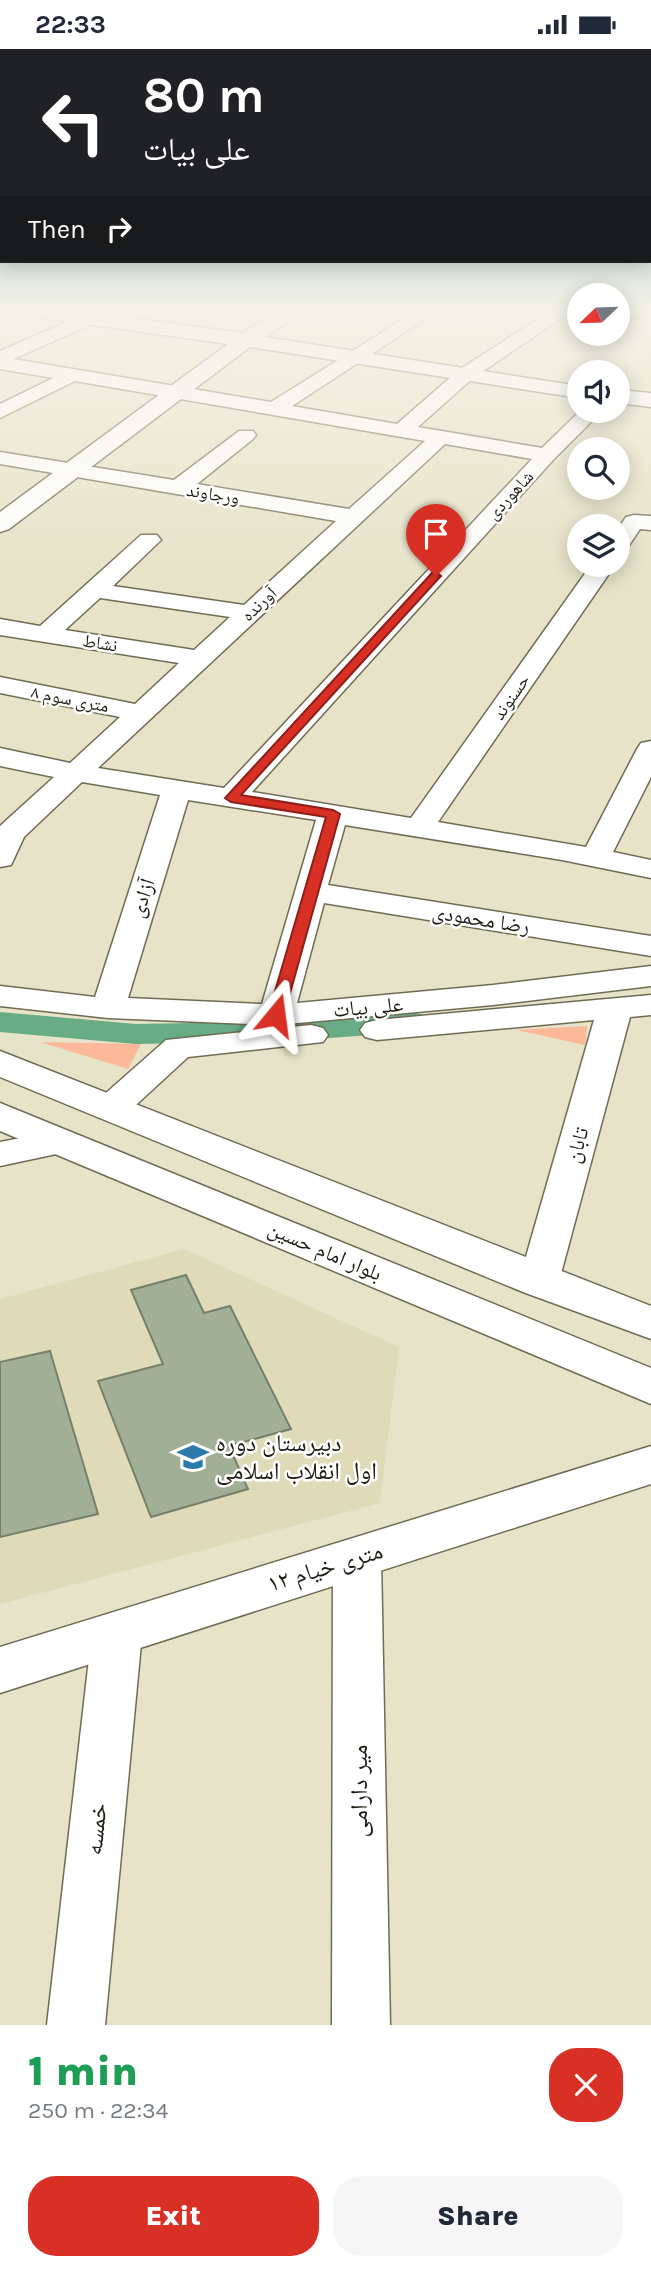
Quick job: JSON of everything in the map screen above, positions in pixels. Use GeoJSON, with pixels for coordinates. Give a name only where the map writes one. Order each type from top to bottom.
{"type":"FeatureCollection","features":[{"type":"Feature","properties":{"kind":"street"},"geometry":{"type":"LineString","coordinates":[[0,412],[20,402]]}},
{"type":"Feature","properties":{"kind":"street"},"geometry":{"type":"LineString","coordinates":[[0,524],[163,402]]}},
{"type":"Feature","properties":{"kind":"street"},"geometry":{"type":"LineString","coordinates":[[232,402],[547,454]]}},
{"type":"Feature","properties":{"kind":"street"},"geometry":{"type":"LineString","coordinates":[[274,409],[284,402]]}},
{"type":"Feature","properties":{"kind":"street"},"geometry":{"type":"LineString","coordinates":[[402,430],[434,402]]}},
{"type":"Feature","properties":{"kind":"street","name":"شاهوردی"},"geometry":{"type":"LineString","coordinates":[[231,798],[547,454],[579,423]]}},
{"type":"Feature","properties":{"kind":"street"},"geometry":{"type":"LineString","coordinates":[[178,488],[246,435]]}},
{"type":"Feature","properties":{"kind":"street","name":"آورنده"},"geometry":{"type":"LineString","coordinates":[[3,840],[442,436]]}},
{"type":"Feature","properties":{"kind":"street","name":"ورجاوند"},"geometry":{"type":"LineString","coordinates":[[0,458],[354,517]]}},
{"type":"Feature","properties":{"kind":"street"},"geometry":{"type":"LineString","coordinates":[[46,634],[149,540]]}},
{"type":"Feature","properties":{"kind":"street","name":"حسنوند"},"geometry":{"type":"LineString","coordinates":[[419,828],[595,577]]}},
{"type":"Feature","properties":{"kind":"street"},"geometry":{"type":"LineString","coordinates":[[94,590],[250,613]]}},
{"type":"Feature","properties":{"kind":"street","name":"نشاط"},"geometry":{"type":"LineString","coordinates":[[0,627],[200,659]]}},
{"type":"Feature","properties":{"kind":"street","name":"۸ متری سوم"},"geometry":{"type":"LineString","coordinates":[[0,685],[141,713]]}},
{"type":"Feature","properties":{"kind":"street"},"geometry":{"type":"LineString","coordinates":[[595,858],[651,749]]}},
{"type":"Feature","properties":{"kind":"street"},"geometry":{"type":"LineString","coordinates":[[0,757],[77,773],[419,828],[651,869]]}},
{"type":"Feature","properties":{"kind":"street","name":"آزادی"},"geometry":{"type":"LineString","coordinates":[[107,1008],[177,789]]}},
{"type":"Feature","properties":{"kind":"street"},"geometry":{"type":"LineString","coordinates":[[276,1015],[333,814]]}},
{"type":"Feature","properties":{"kind":"street","name":"رضا محمودی"},"geometry":{"type":"LineString","coordinates":[[311,892],[651,946]]}},
{"type":"Feature","properties":{"kind":"street","name":"علی بیات"},"geometry":{"type":"LineString","coordinates":[[0,996],[107,1008],[276,1015],[480,996],[651,976]]}},
{"type":"Feature","properties":{"kind":"street","name":"علی بیات"},"geometry":{"type":"LineString","coordinates":[[111,1108],[178,1047],[651,1005]]}},
{"type":"Feature","properties":{"kind":"street","name":"تابان"},"geometry":{"type":"LineString","coordinates":[[539,1281],[615,1009]]}},
{"type":"Feature","properties":{"kind":"street"},"geometry":{"type":"LineString","coordinates":[[0,1063],[539,1281],[651,1323]]}},
{"type":"Feature","properties":{"kind":"street","name":"بلوار امام حسین"},"geometry":{"type":"LineString","coordinates":[[0,1115],[651,1387]]}},
{"type":"Feature","properties":{"kind":"street"},"geometry":{"type":"LineString","coordinates":[[0,1154],[62,1142]]}},
{"type":"Feature","properties":{"kind":"street","name":"۱۲ متری خیام"},"geometry":{"type":"LineString","coordinates":[[0,1669],[651,1465]]}},
{"type":"Feature","properties":{"kind":"street","name":"میر دارامی"},"geometry":{"type":"LineString","coordinates":[[357,1557],[361,2025]]}},
{"type":"Feature","properties":{"kind":"street","name":"خمسه"},"geometry":{"type":"LineString","coordinates":[[76,2025],[117,1633]]}},
{"type":"Feature","properties":{"kind":"shaded area"},"geometry":{"type":"Polygon","coordinates":[[[587,1026],[585,1045],[516,1030],[587,1026]]]}},
{"type":"Feature","properties":{"kind":"shaded area"},"geometry":{"type":"Polygon","coordinates":[[[40,1042],[141,1044],[128,1069],[40,1042]]]}},
{"type":"Feature","properties":{"kind":"shaded area","name":"دبیرستان دوره اول انقلاب اسلامی"},"geometry":{"type":"Polygon","coordinates":[[[184,1249],[399,1347],[380,1503],[0,1604],[0,1299],[184,1249]]]}},
{"type":"Feature","properties":{"kind":"building"},"geometry":{"type":"Polygon","coordinates":[[[186,1275],[204,1313],[230,1306],[291,1429],[229,1446],[248,1489],[151,1517],[98,1381],[163,1364],[131,1290],[186,1275]]]}},
{"type":"Feature","properties":{"kind":"building"},"geometry":{"type":"Polygon","coordinates":[[[50,1351],[98,1514],[0,1537],[0,1362],[50,1351]]]}},
{"type":"Feature","properties":{"kind":"waterway"},"geometry":{"type":"LineString","coordinates":[[0,1022],[136,1034],[289,1031],[412,1022]]}},
{"type":"Feature","properties":{"kind":"place","name":"دبیرستان دوره اول انقلاب اسلامی"},"geometry":{"type":"Point","coordinates":[193,1457]}},
{"type":"Feature","properties":{"kind":"route"},"geometry":{"type":"LineString","coordinates":[[276,1015],[333,814],[231,798],[436,576]]}}]}
